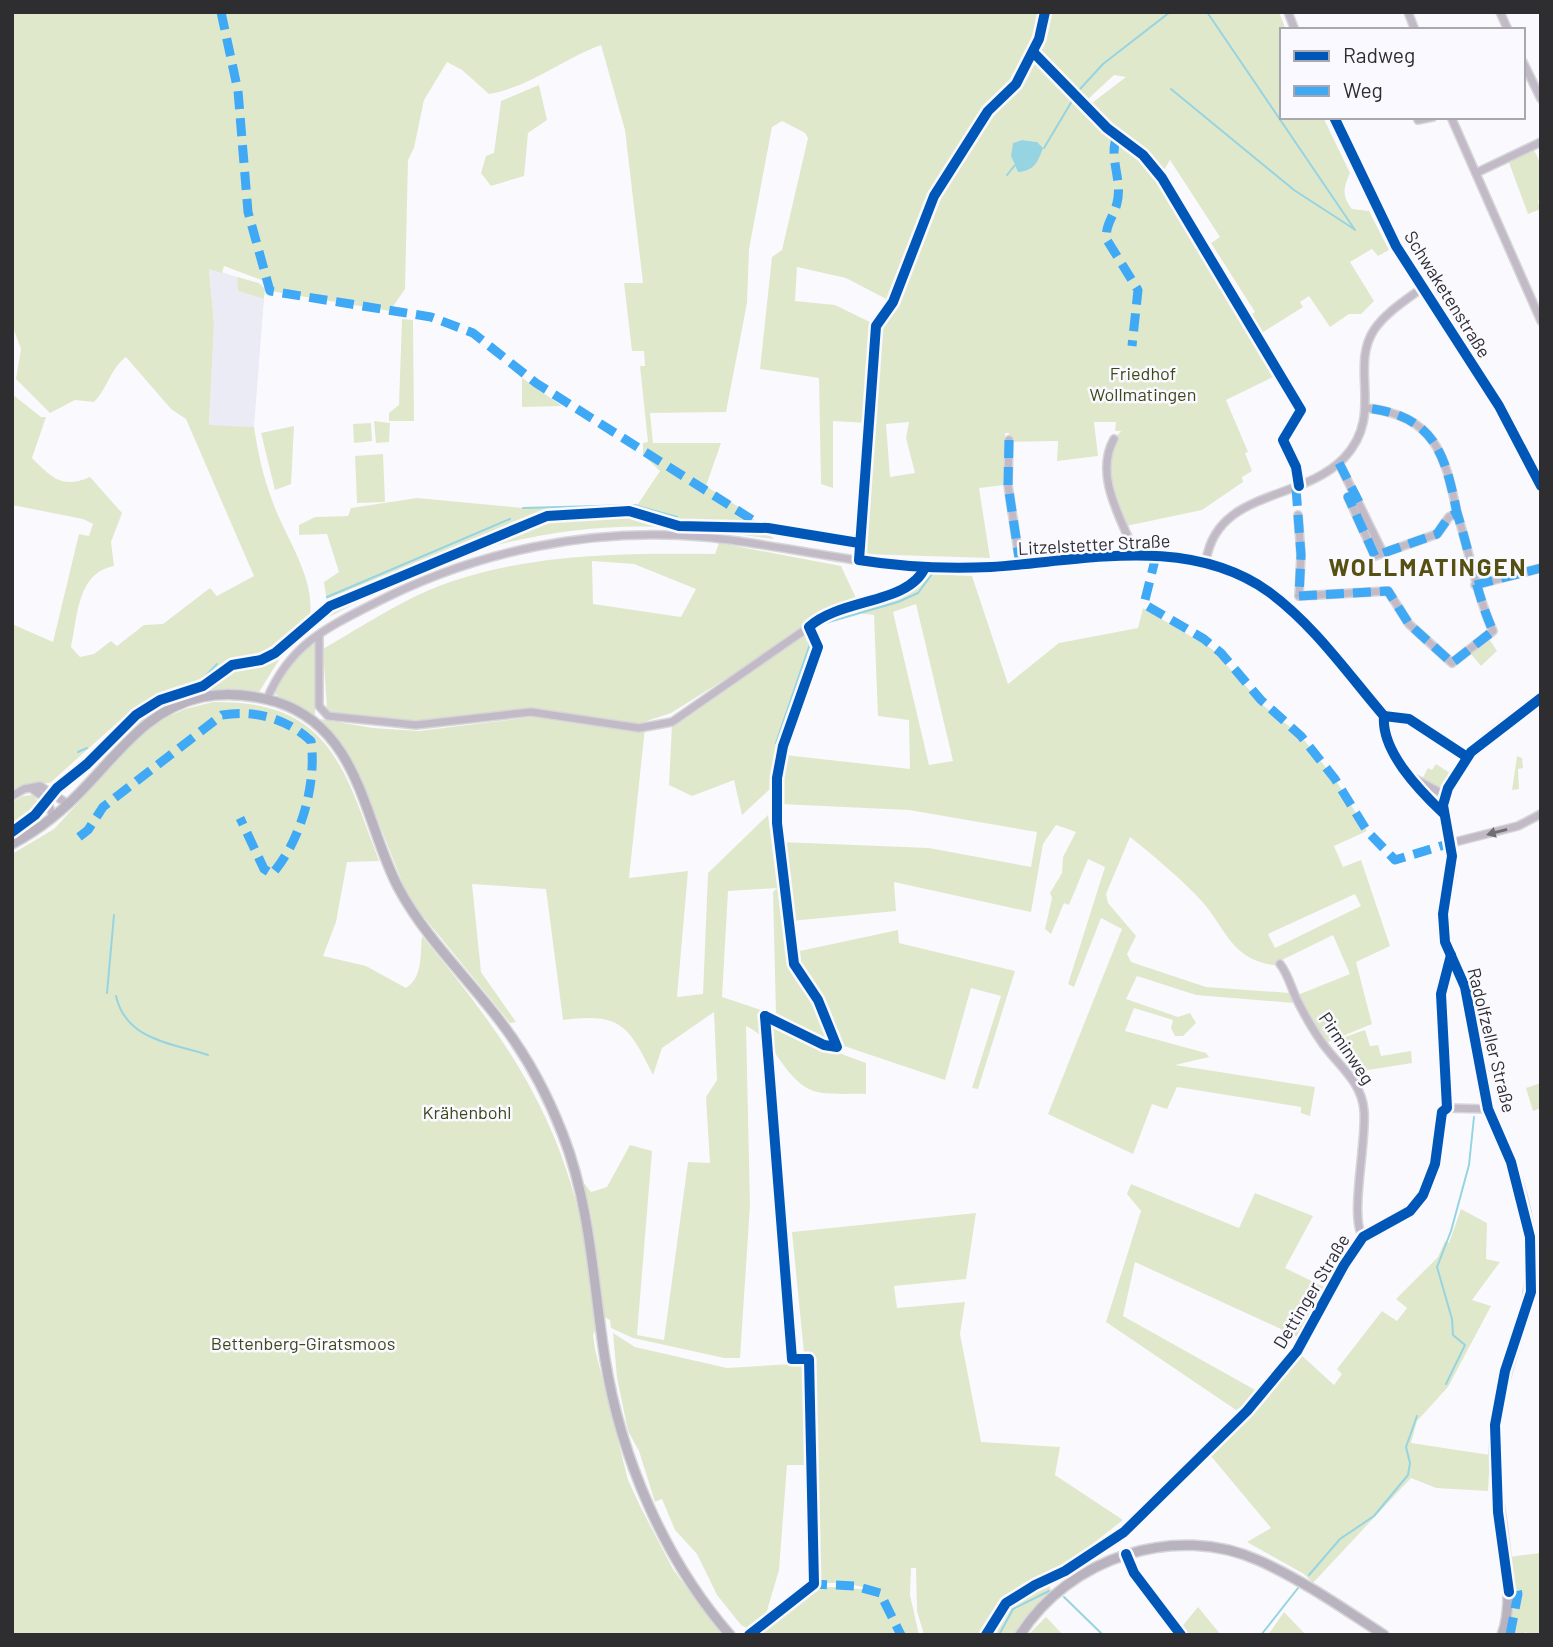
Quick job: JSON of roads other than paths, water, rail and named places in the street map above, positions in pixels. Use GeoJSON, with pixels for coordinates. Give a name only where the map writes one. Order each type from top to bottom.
{"type":"FeatureCollection","features":[{"type":"Feature","properties":{"kind":"main road"},"geometry":{"type":"LineString","coordinates":[[12,844],[68,804],[130,738],[168,709],[200,698],[225,694],[267,699],[298,712],[315,723],[345,756],[365,798],[400,889],[436,943],[504,1026],[551,1106],[578,1181],[592,1253],[606,1362],[630,1454],[662,1531],[681,1565],[730,1635]]}},
{"type":"Feature","properties":{"kind":"main road","name":"Radolfzeller Straße"},"geometry":{"type":"LineString","coordinates":[[1502,1635],[1509,1592],[1498,1512],[1495,1425],[1505,1371],[1527,1311],[1533,1278],[1530,1237],[1522,1200],[1488,1109],[1468,998],[1443,928],[1452,867],[1451,844],[1443,813],[1445,797],[1467,757],[1541,698]]}},
{"type":"Feature","properties":{"kind":"main road"},"geometry":{"type":"LineString","coordinates":[[1020,1635],[1042,1607],[1088,1570],[1126,1554],[1178,1545],[1223,1549],[1260,1560],[1384,1635]]}},
{"type":"Feature","properties":{"kind":"street"},"geometry":{"type":"LineString","coordinates":[[1500,12],[1507,28]]}},
{"type":"Feature","properties":{"kind":"street"},"geometry":{"type":"LineString","coordinates":[[1525,66],[1541,99]]}},
{"type":"Feature","properties":{"kind":"street","name":"Schwaketenstraße"},"geometry":{"type":"LineString","coordinates":[[1335,119],[1380,217],[1422,288],[1499,406],[1541,486]]}},
{"type":"Feature","properties":{"kind":"street"},"geometry":{"type":"LineString","coordinates":[[1418,120],[1423,119]]}},
{"type":"Feature","properties":{"kind":"street"},"geometry":{"type":"LineString","coordinates":[[1452,119],[1541,321]]}},
{"type":"Feature","properties":{"kind":"street"},"geometry":{"type":"LineString","coordinates":[[1476,173],[1541,142]]}},
{"type":"Feature","properties":{"kind":"street"},"geometry":{"type":"LineString","coordinates":[[1206,561],[1213,536],[1233,512],[1299,486],[1339,463],[1362,433],[1367,408],[1366,355],[1369,339],[1392,312],[1422,288]]}},
{"type":"Feature","properties":{"kind":"street"},"geometry":{"type":"LineString","coordinates":[[1287,607],[1299,596],[1388,591],[1409,624],[1452,663],[1493,631],[1475,585],[1469,548],[1457,513],[1452,482],[1432,436],[1395,413],[1367,408]]}},
{"type":"Feature","properties":{"kind":"street"},"geometry":{"type":"LineString","coordinates":[[1114,439],[1107,465],[1111,494],[1136,556]]}},
{"type":"Feature","properties":{"kind":"street"},"geometry":{"type":"LineString","coordinates":[[1009,440],[1008,485],[1020,564]]}},
{"type":"Feature","properties":{"kind":"street"},"geometry":{"type":"LineString","coordinates":[[1339,463],[1355,495],[1348,497],[1375,556],[1437,534],[1449,517],[1457,513]]}},
{"type":"Feature","properties":{"kind":"street"},"geometry":{"type":"LineString","coordinates":[[1298,515],[1301,555],[1299,596]]}},
{"type":"Feature","properties":{"kind":"street","name":"Litzelstetter Straße"},"geometry":{"type":"LineString","coordinates":[[267,699],[285,663],[319,635],[390,596],[442,573],[506,553],[592,538],[705,537],[889,565],[925,567],[1136,556],[1180,557],[1206,561],[1246,579],[1287,607],[1384,716]]}},
{"type":"Feature","properties":{"kind":"street"},"geometry":{"type":"LineString","coordinates":[[319,635],[319,706],[328,716],[416,725],[531,712],[586,723],[658,727],[672,722],[810,627],[822,615],[901,591],[920,578],[925,567]]}},
{"type":"Feature","properties":{"kind":"street"},"geometry":{"type":"LineString","coordinates":[[1475,585],[1541,568]]}},
{"type":"Feature","properties":{"kind":"street"},"geometry":{"type":"LineString","coordinates":[[1443,813],[1388,743],[1384,716],[1392,714],[1409,719],[1467,757]]}},
{"type":"Feature","properties":{"kind":"street"},"geometry":{"type":"LineString","coordinates":[[1416,782],[1445,797]]}},
{"type":"Feature","properties":{"kind":"street"},"geometry":{"type":"LineString","coordinates":[[12,796],[40,786],[68,804]]}},
{"type":"Feature","properties":{"kind":"street"},"geometry":{"type":"LineString","coordinates":[[30,788],[47,800],[53,817]]}},
{"type":"Feature","properties":{"kind":"street"},"geometry":{"type":"LineString","coordinates":[[1451,844],[1518,826],[1541,814]]}},
{"type":"Feature","properties":{"kind":"street","name":"Dettinger Straße"},"geometry":{"type":"LineString","coordinates":[[1124,1532],[1247,1410],[1289,1362],[1343,1265],[1363,1237],[1409,1211],[1423,1195],[1435,1164],[1442,1112],[1447,1108],[1441,994],[1451,955]]}},
{"type":"Feature","properties":{"kind":"street","name":"Pirminweg"},"geometry":{"type":"LineString","coordinates":[[1280,964],[1317,1035],[1360,1093],[1364,1110],[1365,1142],[1356,1210],[1357,1230],[1363,1237]]}},
{"type":"Feature","properties":{"kind":"street"},"geometry":{"type":"LineString","coordinates":[[1447,1108],[1488,1109]]}},
{"type":"Feature","properties":{"kind":"water"},"geometry":{"type":"Polygon","coordinates":[[[1022,140],[1037,142],[1043,148],[1035,165],[1018,172],[1011,156],[1013,143],[1022,140]]]}},
{"type":"Feature","properties":{"kind":"waterway"},"geometry":{"type":"LineString","coordinates":[[1080,89],[1103,64],[1170,12]]}},
{"type":"Feature","properties":{"kind":"waterway"},"geometry":{"type":"LineString","coordinates":[[1207,12],[1355,230]]}},
{"type":"Feature","properties":{"kind":"waterway"},"geometry":{"type":"LineString","coordinates":[[1171,89],[1294,190],[1354,229]]}},
{"type":"Feature","properties":{"kind":"waterway"},"geometry":{"type":"LineString","coordinates":[[1044,148],[1072,101]]}},
{"type":"Feature","properties":{"kind":"waterway"},"geometry":{"type":"LineString","coordinates":[[1007,175],[1015,165]]}},
{"type":"Feature","properties":{"kind":"waterway"},"geometry":{"type":"LineString","coordinates":[[523,508],[634,505],[677,517]]}},
{"type":"Feature","properties":{"kind":"waterway"},"geometry":{"type":"LineString","coordinates":[[327,597],[510,519]]}},
{"type":"Feature","properties":{"kind":"waterway"},"geometry":{"type":"LineString","coordinates":[[822,624],[898,602],[918,593],[932,574]]}},
{"type":"Feature","properties":{"kind":"waterway"},"geometry":{"type":"LineString","coordinates":[[776,743],[812,638]]}},
{"type":"Feature","properties":{"kind":"waterway"},"geometry":{"type":"LineString","coordinates":[[200,682],[217,664]]}},
{"type":"Feature","properties":{"kind":"waterway"},"geometry":{"type":"LineString","coordinates":[[78,752],[87,748]]}},
{"type":"Feature","properties":{"kind":"waterway"},"geometry":{"type":"LineString","coordinates":[[107,993],[114,915]]}},
{"type":"Feature","properties":{"kind":"waterway"},"geometry":{"type":"LineString","coordinates":[[116,996],[121,1011],[140,1031],[165,1043],[208,1055]]}},
{"type":"Feature","properties":{"kind":"waterway"},"geometry":{"type":"LineString","coordinates":[[1446,1384],[1465,1345],[1453,1335],[1452,1319],[1437,1267],[1451,1231],[1469,1165],[1474,1117]]}},
{"type":"Feature","properties":{"kind":"waterway"},"geometry":{"type":"LineString","coordinates":[[1309,1575],[1340,1539],[1374,1516],[1408,1475],[1410,1463],[1406,1447],[1417,1416]]}},
{"type":"Feature","properties":{"kind":"waterway"},"geometry":{"type":"LineString","coordinates":[[1261,1635],[1298,1588]]}},
{"type":"Feature","properties":{"kind":"waterway"},"geometry":{"type":"LineString","coordinates":[[999,1635],[1013,1609],[1049,1591]]}},
{"type":"Feature","properties":{"kind":"waterway"},"geometry":{"type":"LineString","coordinates":[[1064,1597],[1103,1635]]}},
{"type":"Feature","properties":{"kind":"district","name":"WOLLMATINGEN"},"geometry":{"type":"Point","coordinates":[1428,566]}},
{"type":"Feature","properties":{"kind":"park label","name":"Friedhof Wollmatingen"},"geometry":{"type":"Point","coordinates":[1143,383]}},
{"type":"Feature","properties":{"kind":"park label","name":"Krähenbohl"},"geometry":{"type":"Point","coordinates":[467,1112]}},
{"type":"Feature","properties":{"kind":"park label","name":"Bettenberg-Giratsmoos"},"geometry":{"type":"Point","coordinates":[303,1343]}}]}
